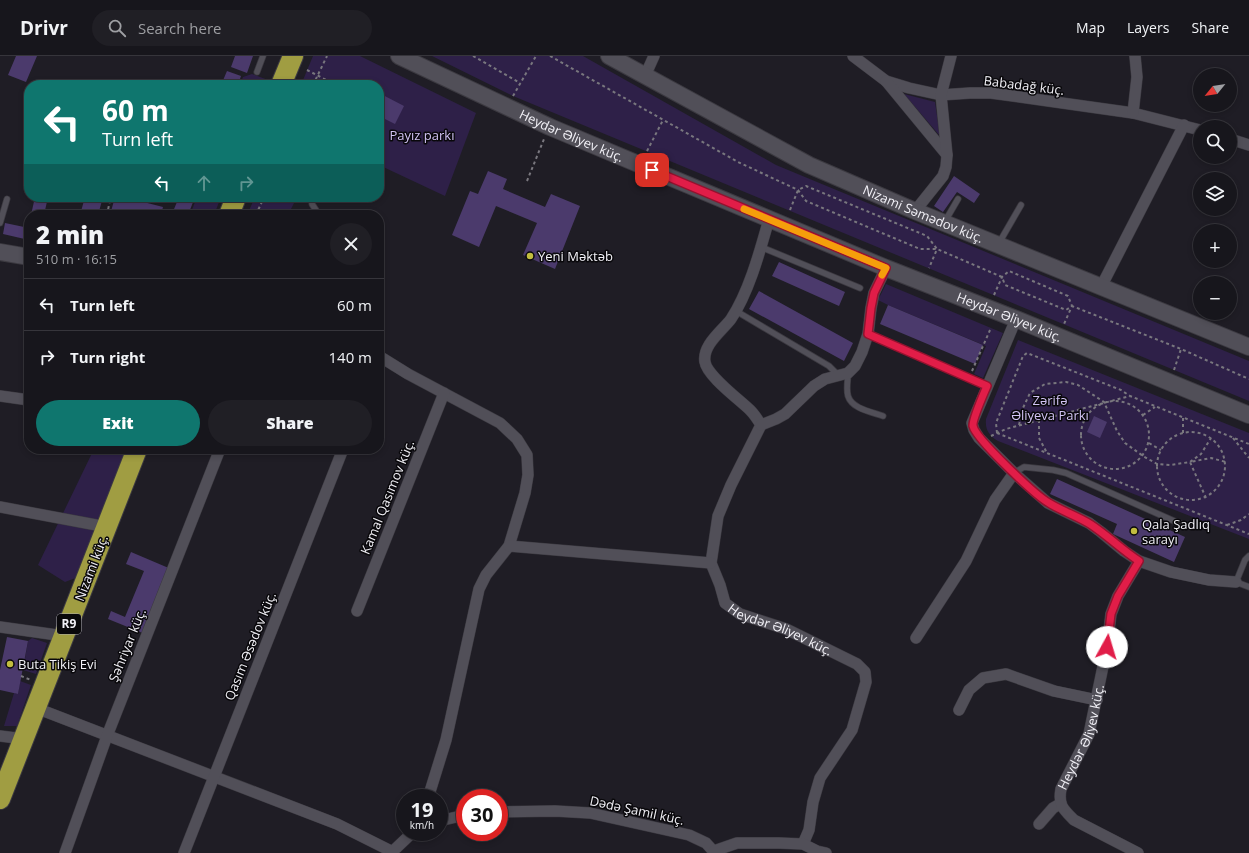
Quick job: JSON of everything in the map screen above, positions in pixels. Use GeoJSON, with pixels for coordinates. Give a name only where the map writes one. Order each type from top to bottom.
{"type":"FeatureCollection","features":[{"type":"Feature","properties":{"kind":"highway"},"geometry":{"type":"LineString","coordinates":[[283,80],[293,56]]}},
{"type":"Feature","properties":{"kind":"highway","name":"Nizami küç."},"geometry":{"type":"LineString","coordinates":[[0,798],[135,454]]}},
{"type":"Feature","properties":{"kind":"main road","name":"Heydər Əliyev küç."},"geometry":{"type":"LineString","coordinates":[[399,56],[550,127],[886,268],[1016,319],[1249,415]]}},
{"type":"Feature","properties":{"kind":"main road","name":"Nizami Səmədov küç."},"geometry":{"type":"LineString","coordinates":[[609,56],[809,165],[944,223],[1249,347]]}},
{"type":"Feature","properties":{"kind":"main road"},"geometry":{"type":"LineString","coordinates":[[0,252],[24,256]]}},
{"type":"Feature","properties":{"kind":"street"},"geometry":{"type":"LineString","coordinates":[[645,76],[654,56]]}},
{"type":"Feature","properties":{"kind":"street","name":"Babadağ küç."},"geometry":{"type":"LineString","coordinates":[[853,56],[886,81],[941,95],[991,93],[1133,113],[1193,128]]}},
{"type":"Feature","properties":{"kind":"street"},"geometry":{"type":"LineString","coordinates":[[915,211],[943,176],[946,167],[947,155],[941,95],[951,56]]}},
{"type":"Feature","properties":{"kind":"street"},"geometry":{"type":"LineString","coordinates":[[1133,113],[1137,77],[1135,56]]}},
{"type":"Feature","properties":{"kind":"street"},"geometry":{"type":"LineString","coordinates":[[886,81],[947,155]]}},
{"type":"Feature","properties":{"kind":"street"},"geometry":{"type":"LineString","coordinates":[[1101,287],[1184,125]]}},
{"type":"Feature","properties":{"kind":"street"},"geometry":{"type":"LineString","coordinates":[[1237,141],[1249,145]]}},
{"type":"Feature","properties":{"kind":"street"},"geometry":{"type":"LineString","coordinates":[[762,425],[752,412],[709,372],[705,362],[706,350],[736,311],[750,280],[769,219]]}},
{"type":"Feature","properties":{"kind":"street"},"geometry":{"type":"LineString","coordinates":[[509,546],[711,563],[718,516],[731,485],[762,425],[784,414],[814,386],[825,379],[843,374],[854,366],[862,352],[868,334],[874,293],[886,268]]}},
{"type":"Feature","properties":{"kind":"street"},"geometry":{"type":"LineString","coordinates":[[1016,319],[972,423],[979,438],[1014,473],[1048,503],[1089,523],[1124,552],[1139,561],[1171,572],[1209,580],[1236,582]]}},
{"type":"Feature","properties":{"kind":"street"},"geometry":{"type":"LineString","coordinates":[[384,360],[500,423],[517,439],[527,455],[528,475],[525,493],[509,546],[486,575],[479,590],[446,740],[431,789]]}},
{"type":"Feature","properties":{"kind":"street","name":"Kamal Qasımov küç."},"geometry":{"type":"LineString","coordinates":[[357,611],[444,393]]}},
{"type":"Feature","properties":{"kind":"street"},"geometry":{"type":"LineString","coordinates":[[0,396],[24,399]]}},
{"type":"Feature","properties":{"kind":"street","name":"Şəhriyar küç."},"geometry":{"type":"LineString","coordinates":[[65,853],[106,736],[218,454]]}},
{"type":"Feature","properties":{"kind":"street","name":"Qasım Əsədov küç."},"geometry":{"type":"LineString","coordinates":[[184,853],[212,777],[341,454]]}},
{"type":"Feature","properties":{"kind":"street"},"geometry":{"type":"LineString","coordinates":[[916,638],[966,561],[995,500],[1014,473]]}},
{"type":"Feature","properties":{"kind":"street"},"geometry":{"type":"LineString","coordinates":[[0,507],[107,527]]}},
{"type":"Feature","properties":{"kind":"street","name":"Heydər Əliyev küç."},"geometry":{"type":"LineString","coordinates":[[1138,853],[1074,820],[1060,804],[1061,789],[1089,734],[1107,647],[1111,614],[1118,596],[1139,561]]}},
{"type":"Feature","properties":{"kind":"street","name":"Heydər Əliyev küç."},"geometry":{"type":"LineString","coordinates":[[711,563],[720,585],[725,603],[740,614],[786,629],[857,664],[865,672],[866,682],[852,730],[820,778],[813,802],[809,830],[803,844]]}},
{"type":"Feature","properties":{"kind":"street"},"geometry":{"type":"LineString","coordinates":[[0,627],[64,636]]}},
{"type":"Feature","properties":{"kind":"street"},"geometry":{"type":"LineString","coordinates":[[959,710],[969,690],[983,678],[1006,674],[1054,691],[1097,700]]}},
{"type":"Feature","properties":{"kind":"street"},"geometry":{"type":"LineString","coordinates":[[36,708],[337,824],[392,852],[404,841]]}},
{"type":"Feature","properties":{"kind":"street"},"geometry":{"type":"LineString","coordinates":[[0,736],[24,739]]}},
{"type":"Feature","properties":{"kind":"street"},"geometry":{"type":"LineString","coordinates":[[1039,824],[1053,808],[1060,804]]}},
{"type":"Feature","properties":{"kind":"street","name":"Dədə Şamil küç."},"geometry":{"type":"LineString","coordinates":[[508,812],[555,811],[590,813],[689,835],[706,843],[715,852]]}},
{"type":"Feature","properties":{"kind":"street"},"geometry":{"type":"LineString","coordinates":[[715,852],[737,843],[803,844],[817,851],[826,853]]}},
{"type":"Feature","properties":{"kind":"lane"},"geometry":{"type":"LineString","coordinates":[[257,72],[263,56]]}},
{"type":"Feature","properties":{"kind":"lane"},"geometry":{"type":"LineString","coordinates":[[0,223],[7,199]]}},
{"type":"Feature","properties":{"kind":"lane"},"geometry":{"type":"LineString","coordinates":[[944,223],[958,199]]}},
{"type":"Feature","properties":{"kind":"lane"},"geometry":{"type":"LineString","coordinates":[[998,245],[1021,205]]}},
{"type":"Feature","properties":{"kind":"lane"},"geometry":{"type":"LineString","coordinates":[[761,247],[860,288]]}},
{"type":"Feature","properties":{"kind":"lane"},"geometry":{"type":"LineString","coordinates":[[736,311],[843,374],[847,395],[851,402],[883,416]]}},
{"type":"Feature","properties":{"kind":"lane"},"geometry":{"type":"LineString","coordinates":[[868,334],[987,386]]}},
{"type":"Feature","properties":{"kind":"lane"},"geometry":{"type":"LineString","coordinates":[[1014,473],[1024,467],[1066,473],[1183,525]]}},
{"type":"Feature","properties":{"kind":"lane"},"geometry":{"type":"LineString","coordinates":[[1249,556],[1245,560],[1236,582],[1249,587]]}},
{"type":"Feature","properties":{"kind":"path"},"geometry":{"type":"LineString","coordinates":[[316,80],[327,56]]}},
{"type":"Feature","properties":{"kind":"path"},"geometry":{"type":"LineString","coordinates":[[473,56],[520,83]]}},
{"type":"Feature","properties":{"kind":"path"},"geometry":{"type":"LineString","coordinates":[[513,96],[536,56]]}},
{"type":"Feature","properties":{"kind":"path"},"geometry":{"type":"LineString","coordinates":[[550,56],[738,162],[798,190],[806,201],[920,249],[937,249],[1002,277],[1005,285],[1066,310],[1072,306]]}},
{"type":"Feature","properties":{"kind":"path"},"geometry":{"type":"LineString","coordinates":[[307,70],[326,80]]}},
{"type":"Feature","properties":{"kind":"path"},"geometry":{"type":"LineString","coordinates":[[648,151],[663,120]]}},
{"type":"Feature","properties":{"kind":"path"},"geometry":{"type":"LineString","coordinates":[[527,181],[550,127]]}},
{"type":"Feature","properties":{"kind":"path"},"geometry":{"type":"LineString","coordinates":[[790,210],[798,190],[806,186],[927,236],[937,249]]}},
{"type":"Feature","properties":{"kind":"path"},"geometry":{"type":"LineString","coordinates":[[929,268],[937,249]]}},
{"type":"Feature","properties":{"kind":"path"},"geometry":{"type":"LineString","coordinates":[[994,295],[1002,277],[1009,271],[1022,276],[1068,296],[1072,306],[1064,324]]}},
{"type":"Feature","properties":{"kind":"path"},"geometry":{"type":"LineString","coordinates":[[1072,306],[1181,349],[1249,379]]}},
{"type":"Feature","properties":{"kind":"path"},"geometry":{"type":"LineString","coordinates":[[969,378],[990,330]]}},
{"type":"Feature","properties":{"kind":"path"},"geometry":{"type":"LineString","coordinates":[[1174,370],[1181,349]]}},
{"type":"Feature","properties":{"kind":"path"},"geometry":{"type":"LineString","coordinates":[[997,433],[996,423],[1023,356],[1027,353],[1121,390],[1130,396],[1249,444]]}},
{"type":"Feature","properties":{"kind":"path"},"geometry":{"type":"LineString","coordinates":[[1019,425],[1023,408],[1030,393],[1045,384],[1066,382],[1078,385],[1104,402],[1117,431],[1125,443],[1157,464],[1170,465],[1211,458],[1226,462]]}},
{"type":"Feature","properties":{"kind":"path"},"geometry":{"type":"LineString","coordinates":[[990,436],[1019,425],[1130,396]]}},
{"type":"Feature","properties":{"kind":"path"},"geometry":{"type":"LineString","coordinates":[[1118,401],[1132,405],[1143,415],[1149,428],[1149,443],[1143,456],[1132,465],[1118,470],[1104,468],[1092,461],[1083,449],[1080,435],[1083,421],[1092,409],[1104,402],[1118,401]]}},
{"type":"Feature","properties":{"kind":"path"},"geometry":{"type":"LineString","coordinates":[[1143,415],[1156,406]]}},
{"type":"Feature","properties":{"kind":"path"},"geometry":{"type":"LineString","coordinates":[[1183,417],[1183,433]]}},
{"type":"Feature","properties":{"kind":"path"},"geometry":{"type":"LineString","coordinates":[[1039,420],[1039,438],[1046,453]]}},
{"type":"Feature","properties":{"kind":"path"},"geometry":{"type":"LineString","coordinates":[[1198,432],[1211,438],[1221,448],[1226,462],[1225,476],[1218,489],[1206,498],[1192,501],[1178,498],[1166,490],[1159,478],[1157,464],[1161,450],[1170,439],[1183,433],[1198,432]]}},
{"type":"Feature","properties":{"kind":"path"},"geometry":{"type":"LineString","coordinates":[[997,433],[1249,534]]}},
{"type":"Feature","properties":{"kind":"path"},"geometry":{"type":"LineString","coordinates":[[1232,437],[1249,458]]}},
{"type":"Feature","properties":{"kind":"path"},"geometry":{"type":"LineString","coordinates":[[1190,462],[1201,454],[1211,438]]}},
{"type":"Feature","properties":{"kind":"path"},"geometry":{"type":"LineString","coordinates":[[1149,443],[1161,450]]}},
{"type":"Feature","properties":{"kind":"path"},"geometry":{"type":"LineString","coordinates":[[1190,462],[1206,498]]}},
{"type":"Feature","properties":{"kind":"path"},"geometry":{"type":"LineString","coordinates":[[1175,505],[1178,498]]}},
{"type":"Feature","properties":{"kind":"path"},"geometry":{"type":"LineString","coordinates":[[1227,525],[1241,520],[1249,514]]}},
{"type":"Feature","properties":{"kind":"green space","name":"Payız parkı"},"geometry":{"type":"Polygon","coordinates":[[[313,56],[360,56],[476,113],[445,196],[384,167],[384,80],[303,80],[313,56]]]}},
{"type":"Feature","properties":{"kind":"green space"},"geometry":{"type":"Polygon","coordinates":[[[432,56],[583,56],[776,165],[1249,361],[1249,401],[513,96],[432,56]]]}},
{"type":"Feature","properties":{"kind":"green space"},"geometry":{"type":"Polygon","coordinates":[[[252,74],[268,80],[242,80],[243,77],[252,74]]]}},
{"type":"Feature","properties":{"kind":"green space"},"geometry":{"type":"Polygon","coordinates":[[[904,94],[935,102],[940,136],[904,94]]]}},
{"type":"Feature","properties":{"kind":"green space"},"geometry":{"type":"Polygon","coordinates":[[[195,202],[219,202],[216,210],[192,210],[195,202]]]}},
{"type":"Feature","properties":{"kind":"green space"},"geometry":{"type":"Polygon","coordinates":[[[253,202],[294,202],[290,210],[249,210],[253,202]]]}},
{"type":"Feature","properties":{"kind":"green space"},"geometry":{"type":"Polygon","coordinates":[[[886,284],[1003,333],[983,378],[974,374],[986,346],[878,300],[886,284]]]}},
{"type":"Feature","properties":{"kind":"green space","name":"Zərifə Əliyeva Parkı"},"geometry":{"type":"Polygon","coordinates":[[[1018,340],[1249,433],[1249,539],[998,441],[992,437],[987,429],[986,419],[1018,340]]]}},
{"type":"Feature","properties":{"kind":"green space"},"geometry":{"type":"Polygon","coordinates":[[[92,454],[125,454],[78,577],[65,582],[38,565],[92,454]]]}},
{"type":"Feature","properties":{"kind":"green space"},"geometry":{"type":"Polygon","coordinates":[[[32,638],[47,643],[36,674],[23,670],[28,641],[32,638]]]}},
{"type":"Feature","properties":{"kind":"green space"},"geometry":{"type":"Polygon","coordinates":[[[20,681],[31,685],[17,726],[4,726],[14,693],[18,694],[20,681]]]}},
{"type":"Feature","properties":{"kind":"building"},"geometry":{"type":"Polygon","coordinates":[[[16,56],[37,56],[27,80],[24,81],[8,75],[16,56]]]}},
{"type":"Feature","properties":{"kind":"building"},"geometry":{"type":"Polygon","coordinates":[[[235,56],[253,56],[247,73],[231,67],[235,56]]]}},
{"type":"Feature","properties":{"kind":"building"},"geometry":{"type":"Polygon","coordinates":[[[227,71],[241,76],[240,80],[223,80],[227,71]]]}},
{"type":"Feature","properties":{"kind":"building"},"geometry":{"type":"Polygon","coordinates":[[[384,96],[404,106],[395,124],[384,118],[384,96]]]}},
{"type":"Feature","properties":{"kind":"building"},"geometry":{"type":"Polygon","coordinates":[[[488,171],[507,179],[503,189],[545,207],[551,194],[580,206],[555,269],[523,255],[537,223],[496,206],[479,247],[452,235],[470,191],[478,194],[488,171]]]}},
{"type":"Feature","properties":{"kind":"building"},"geometry":{"type":"Polygon","coordinates":[[[954,176],[980,194],[974,203],[957,192],[943,212],[934,206],[954,176]]]}},
{"type":"Feature","properties":{"kind":"building"},"geometry":{"type":"Polygon","coordinates":[[[34,202],[47,202],[45,210],[32,210],[34,202]]]}},
{"type":"Feature","properties":{"kind":"building"},"geometry":{"type":"Polygon","coordinates":[[[84,202],[102,202],[99,210],[81,210],[84,202]]]}},
{"type":"Feature","properties":{"kind":"building"},"geometry":{"type":"Polygon","coordinates":[[[114,202],[144,202],[163,207],[162,210],[111,210],[114,202]]]}},
{"type":"Feature","properties":{"kind":"building"},"geometry":{"type":"Polygon","coordinates":[[[177,202],[193,202],[190,210],[174,210],[177,202]]]}},
{"type":"Feature","properties":{"kind":"building"},"geometry":{"type":"Polygon","coordinates":[[[5,223],[24,227],[24,239],[3,234],[5,223]]]}},
{"type":"Feature","properties":{"kind":"building"},"geometry":{"type":"Polygon","coordinates":[[[779,262],[845,292],[839,306],[772,276],[779,262]]]}},
{"type":"Feature","properties":{"kind":"building"},"geometry":{"type":"Polygon","coordinates":[[[759,291],[853,343],[844,361],[749,309],[759,291]]]}},
{"type":"Feature","properties":{"kind":"building"},"geometry":{"type":"Polygon","coordinates":[[[888,305],[983,345],[975,364],[880,324],[888,305]]]}},
{"type":"Feature","properties":{"kind":"building"},"geometry":{"type":"Polygon","coordinates":[[[1094,416],[1107,422],[1100,438],[1087,432],[1094,416]]]}},
{"type":"Feature","properties":{"kind":"building"},"geometry":{"type":"Polygon","coordinates":[[[1057,479],[1185,537],[1174,562],[1113,534],[1117,524],[1050,494],[1057,479]]]}},
{"type":"Feature","properties":{"kind":"building"},"geometry":{"type":"Polygon","coordinates":[[[131,552],[171,569],[145,634],[108,619],[111,611],[125,617],[144,571],[126,564],[131,552]]]}},
{"type":"Feature","properties":{"kind":"building"},"geometry":{"type":"Polygon","coordinates":[[[7,637],[28,641],[18,694],[0,690],[0,670],[7,637]]]}},
{"type":"Feature","properties":{"kind":"slow traffic"},"geometry":{"type":"LineString","coordinates":[[744,209],[886,268],[882,275]]}},
{"type":"Feature","properties":{"kind":"place","name":"Yeni Məktəb"},"geometry":{"type":"Point","coordinates":[530,256]}},
{"type":"Feature","properties":{"kind":"place","name":"Qala Şadlıq sarayı"},"geometry":{"type":"Point","coordinates":[1134,531]}},
{"type":"Feature","properties":{"kind":"place","name":"Buta Tikiş Evi"},"geometry":{"type":"Point","coordinates":[10,664]}},
{"type":"Feature","properties":{"kind":"route"},"geometry":{"type":"LineString","coordinates":[[652,170],[886,268],[874,293],[868,334],[987,386],[972,423],[979,438],[1014,473],[1048,503],[1089,523],[1124,552],[1139,561],[1118,596],[1111,614],[1107,647]]}}]}
